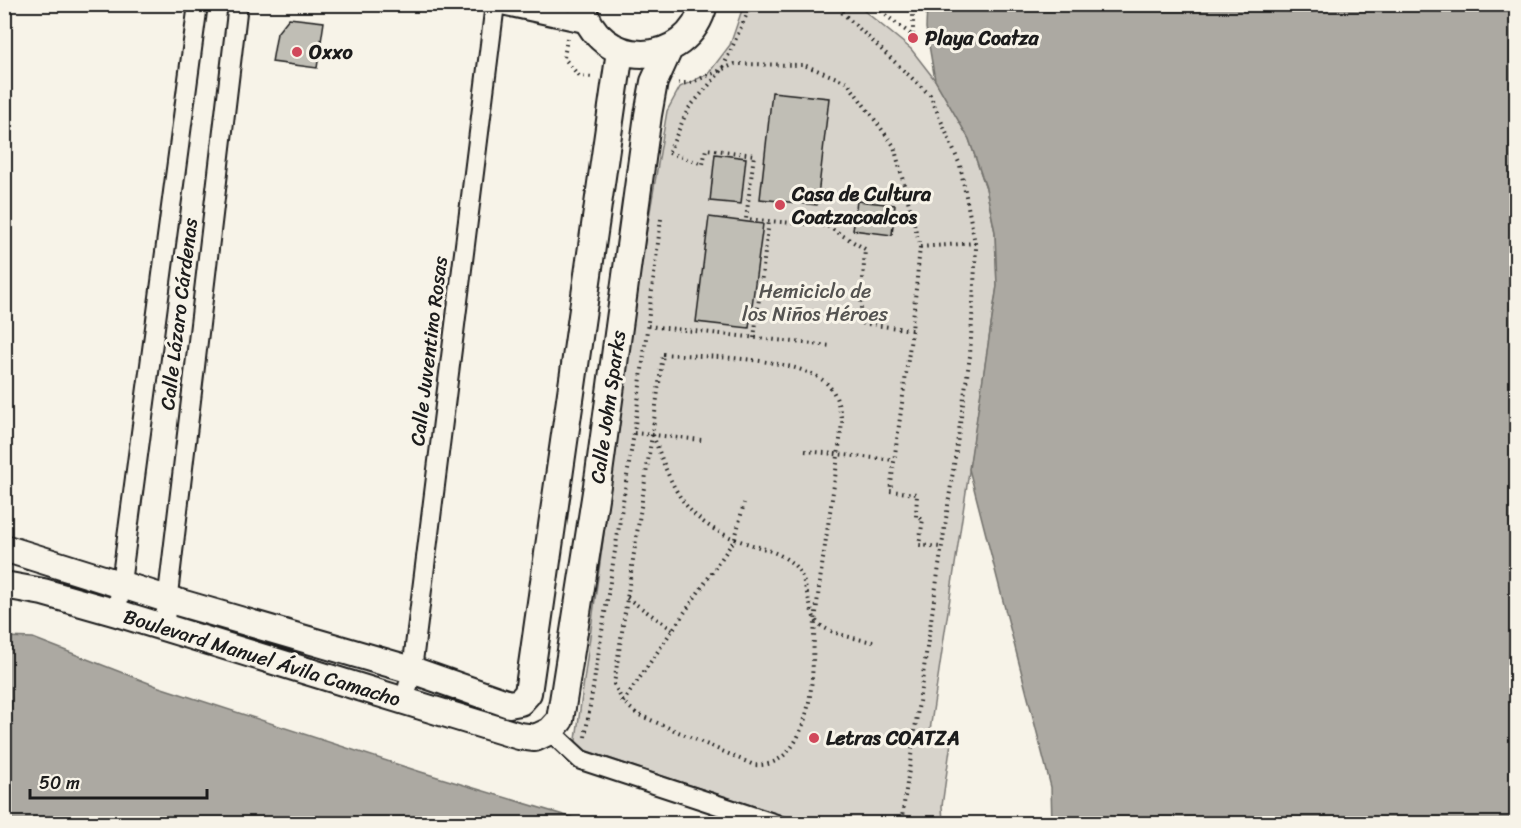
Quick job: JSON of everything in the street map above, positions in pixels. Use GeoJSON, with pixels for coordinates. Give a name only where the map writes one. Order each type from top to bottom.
{"type":"FeatureCollection","features":[{"type":"Feature","properties":{"kind":"main road"},"geometry":{"type":"LineString","coordinates":[[581,16],[597,35],[620,51],[653,54],[669,49],[682,41],[693,30],[701,16],[704,4]]}},
{"type":"Feature","properties":{"kind":"main road","name":"Calle John Sparks"},"geometry":{"type":"LineString","coordinates":[[550,731],[560,720],[568,677],[600,473],[648,115],[654,82],[669,49]]}},
{"type":"Feature","properties":{"kind":"main road","name":"Calle John Sparks"},"geometry":{"type":"LineString","coordinates":[[509,704],[520,702],[528,693],[620,51]]}},
{"type":"Feature","properties":{"kind":"main road","name":"Boulevard Manuel Ávila Camacho"},"geometry":{"type":"LineString","coordinates":[[4,548],[167,599],[412,670],[509,704]]}},
{"type":"Feature","properties":{"kind":"main road","name":"Boulevard Manuel Ávila Camacho"},"geometry":{"type":"LineString","coordinates":[[4,585],[43,592],[117,613],[519,736],[535,738],[550,731]]}},
{"type":"Feature","properties":{"kind":"street","name":"Calle Lázaro Cárdenas"},"geometry":{"type":"LineString","coordinates":[[117,613],[198,4]]}},
{"type":"Feature","properties":{"kind":"street","name":"Calle Lázaro Cárdenas"},"geometry":{"type":"LineString","coordinates":[[165,628],[238,4]]}},
{"type":"Feature","properties":{"kind":"street"},"geometry":{"type":"LineString","coordinates":[[496,4],[581,16]]}},
{"type":"Feature","properties":{"kind":"street","name":"Calle Juventino Rosas"},"geometry":{"type":"LineString","coordinates":[[405,702],[412,670],[496,4]]}},
{"type":"Feature","properties":{"kind":"street"},"geometry":{"type":"LineString","coordinates":[[550,731],[581,760],[776,824]]}},
{"type":"Feature","properties":{"kind":"path"},"geometry":{"type":"LineString","coordinates":[[667,164],[669,153],[688,109],[722,70],[749,9],[748,4]]}},
{"type":"Feature","properties":{"kind":"path"},"geometry":{"type":"LineString","coordinates":[[833,4],[930,95],[960,165],[975,243],[970,356],[902,824]]}},
{"type":"Feature","properties":{"kind":"path"},"geometry":{"type":"LineString","coordinates":[[871,4],[913,36],[913,4]]}},
{"type":"Feature","properties":{"kind":"path"},"geometry":{"type":"LineString","coordinates":[[581,16],[564,58],[579,76],[616,79]]}},
{"type":"Feature","properties":{"kind":"path"},"geometry":{"type":"LineString","coordinates":[[654,82],[690,83],[735,64],[804,65],[847,82],[894,146],[920,247],[912,330],[890,491],[917,494],[916,517],[923,519],[919,545],[941,548]]}},
{"type":"Feature","properties":{"kind":"path"},"geometry":{"type":"LineString","coordinates":[[669,153],[703,164],[706,149],[754,155],[746,219],[827,226],[865,249],[860,323],[912,330]]}},
{"type":"Feature","properties":{"kind":"path"},"geometry":{"type":"LineString","coordinates":[[581,760],[634,433],[662,210]]}},
{"type":"Feature","properties":{"kind":"path"},"geometry":{"type":"LineString","coordinates":[[754,338],[769,221]]}},
{"type":"Feature","properties":{"kind":"path"},"geometry":{"type":"LineString","coordinates":[[920,247],[975,243]]}},
{"type":"Feature","properties":{"kind":"path"},"geometry":{"type":"LineString","coordinates":[[648,326],[831,346]]}},
{"type":"Feature","properties":{"kind":"path"},"geometry":{"type":"LineString","coordinates":[[663,354],[776,363],[814,374],[831,388],[838,403],[842,422],[839,454],[815,621],[806,719],[799,736],[788,752],[782,759],[773,763],[754,765],[637,714],[623,702],[614,684],[663,354]]}},
{"type":"Feature","properties":{"kind":"path"},"geometry":{"type":"LineString","coordinates":[[634,433],[702,440]]}},
{"type":"Feature","properties":{"kind":"path"},"geometry":{"type":"LineString","coordinates":[[652,435],[677,495],[700,521],[735,539],[777,554],[796,567],[802,576],[815,621],[829,630],[850,638],[873,642]]}},
{"type":"Feature","properties":{"kind":"path"},"geometry":{"type":"LineString","coordinates":[[805,450],[894,460]]}},
{"type":"Feature","properties":{"kind":"path"},"geometry":{"type":"LineString","coordinates":[[623,702],[735,539],[744,503]]}},
{"type":"Feature","properties":{"kind":"path"},"geometry":{"type":"LineString","coordinates":[[627,598],[673,630]]}},
{"type":"Feature","properties":{"kind":"green space","name":"Hemiciclo de los Niños Héroes"},"geometry":{"type":"Polygon","coordinates":[[[741,5],[857,5],[911,49],[935,80],[969,139],[986,188],[995,232],[997,286],[929,737],[951,742],[942,806],[943,823],[805,823],[575,747],[638,282],[667,111],[680,87],[708,74],[730,45],[742,10],[741,5]]]}},
{"type":"Feature","properties":{"kind":"shaded area"},"geometry":{"type":"Polygon","coordinates":[[[927,4],[1516,5],[1516,823],[1052,823],[1051,787],[969,469],[997,286],[995,232],[986,188],[969,139],[935,80],[926,28],[927,4]]]}},
{"type":"Feature","properties":{"kind":"shaded area"},"geometry":{"type":"Polygon","coordinates":[[[5,637],[33,638],[159,687],[421,772],[590,823],[5,823],[5,637]]]}},
{"type":"Feature","properties":{"kind":"building","name":"Oxxo"},"geometry":{"type":"Polygon","coordinates":[[[289,18],[324,22],[317,68],[272,62],[277,33],[289,18]]]}},
{"type":"Feature","properties":{"kind":"building"},"geometry":{"type":"Polygon","coordinates":[[[772,92],[829,98],[817,205],[760,199],[772,92]]]}},
{"type":"Feature","properties":{"kind":"building"},"geometry":{"type":"Polygon","coordinates":[[[715,154],[746,158],[741,204],[710,201],[715,154]]]}},
{"type":"Feature","properties":{"kind":"building"},"geometry":{"type":"Polygon","coordinates":[[[857,201],[895,205],[892,235],[853,230],[857,201]]]}},
{"type":"Feature","properties":{"kind":"building"},"geometry":{"type":"Polygon","coordinates":[[[709,217],[763,224],[749,328],[696,322],[709,217]]]}},
{"type":"Feature","properties":{"kind":"place","name":"Playa Coatza"},"geometry":{"type":"Point","coordinates":[913,38]}},
{"type":"Feature","properties":{"kind":"place","name":"Oxxo"},"geometry":{"type":"Point","coordinates":[297,52]}},
{"type":"Feature","properties":{"kind":"place","name":"Casa de Cultura Coatzacoalcos"},"geometry":{"type":"Point","coordinates":[780,205]}},
{"type":"Feature","properties":{"kind":"place","name":"Letras COATZA"},"geometry":{"type":"Point","coordinates":[814,738]}}]}
